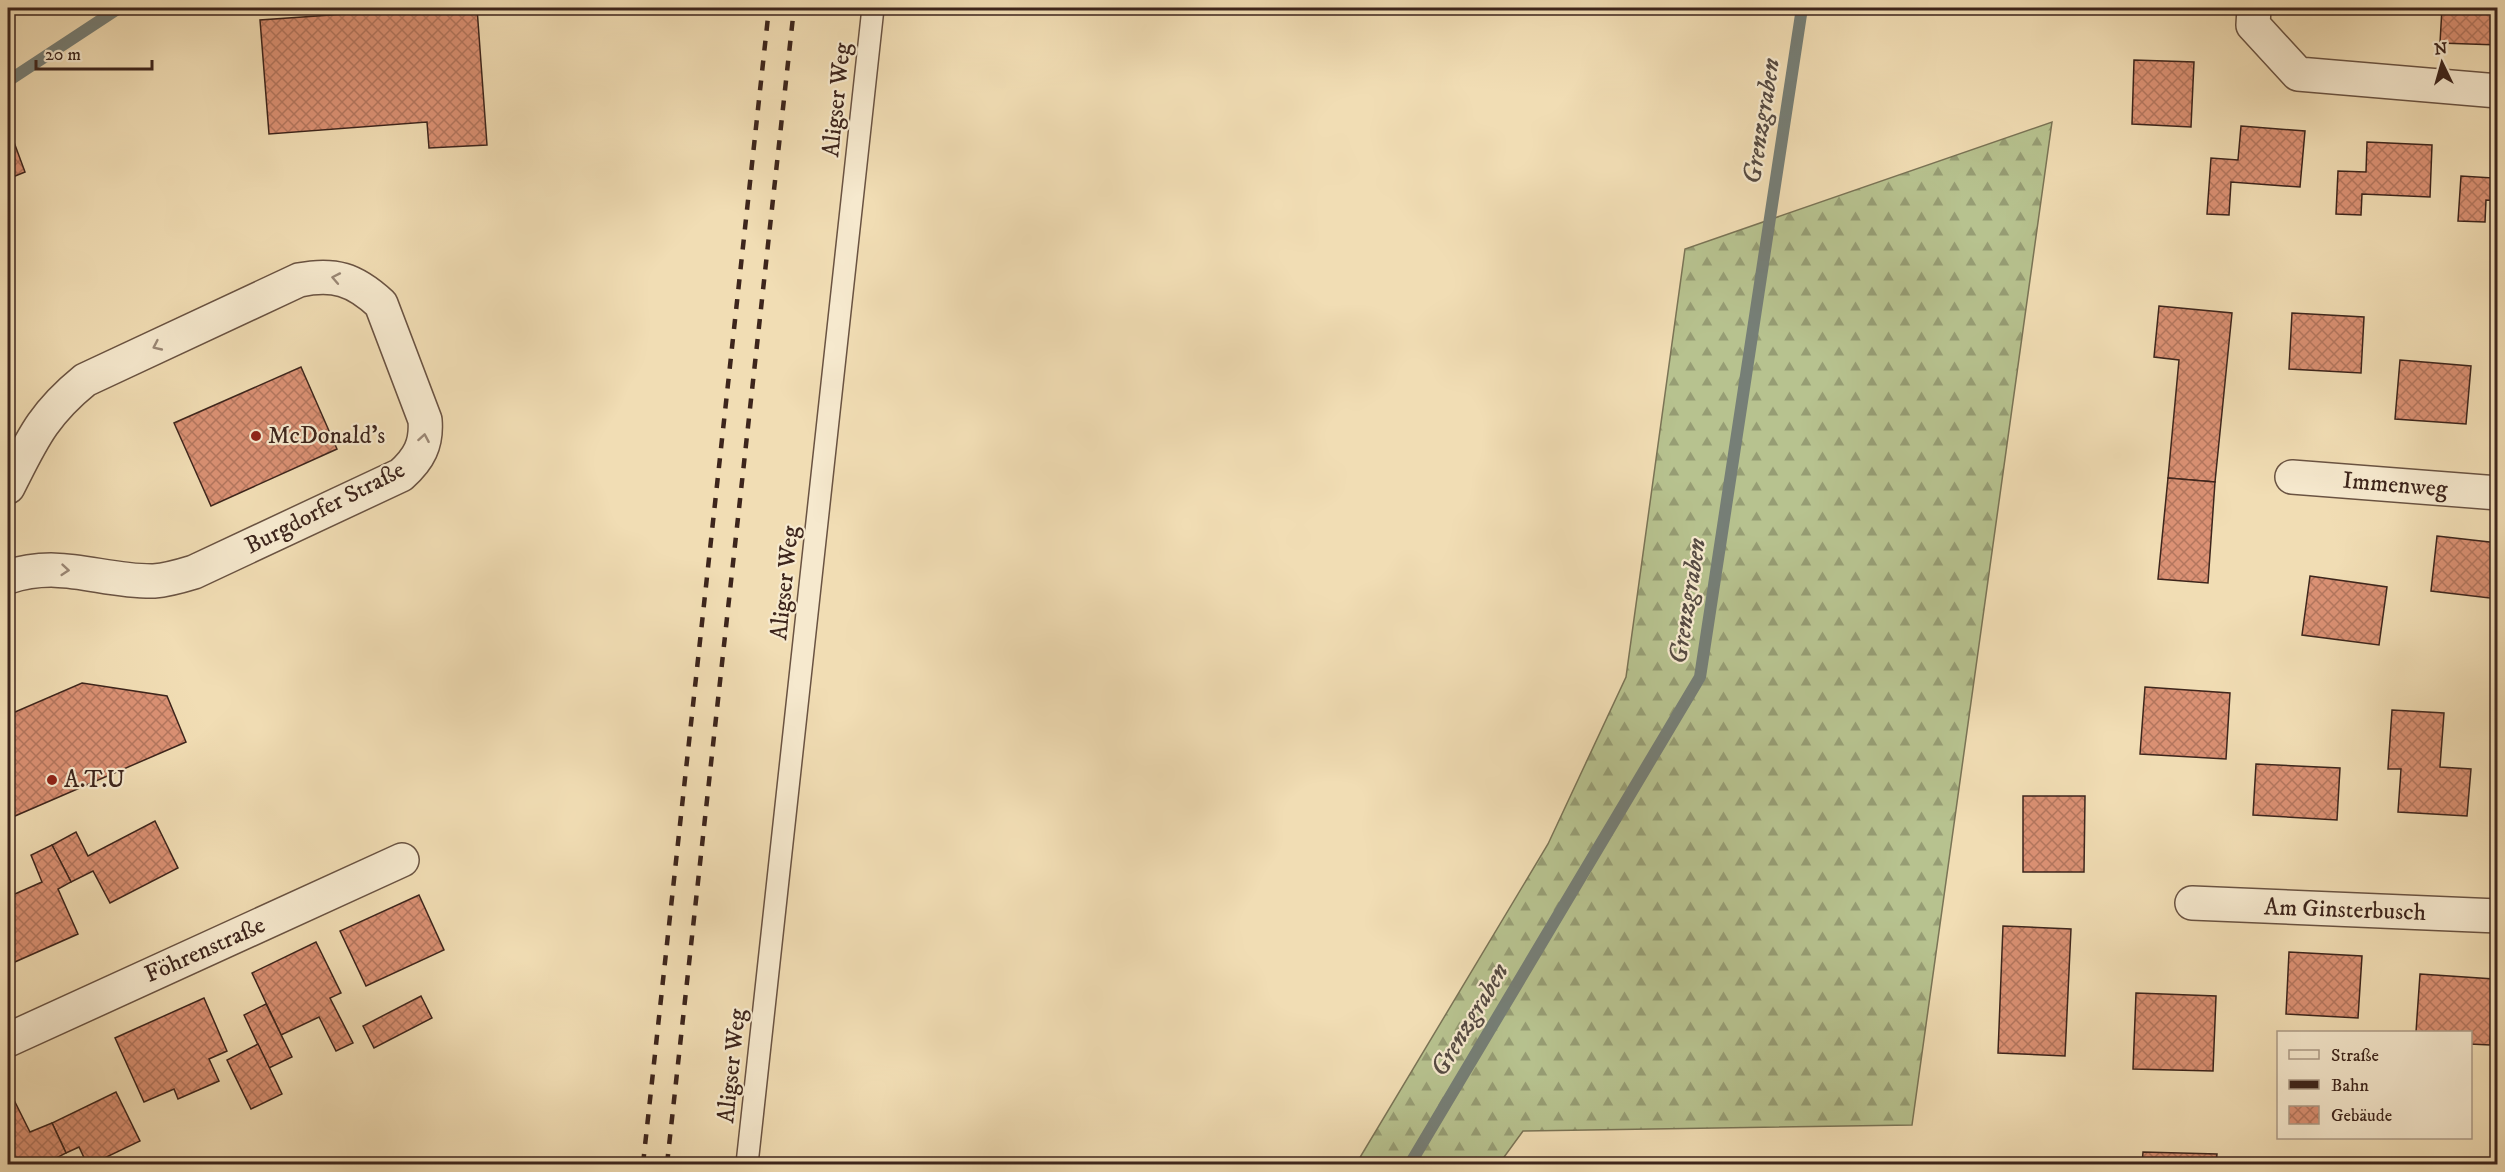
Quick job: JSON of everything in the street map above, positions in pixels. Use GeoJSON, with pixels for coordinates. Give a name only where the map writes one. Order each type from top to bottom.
{"type":"FeatureCollection","features":[{"type":"Feature","properties":{"kind":"street"},"geometry":{"type":"LineString","coordinates":[[2254,8],[2253,26],[2298,74],[2498,91]]}},
{"type":"Feature","properties":{"kind":"street","name":"Burgdorfer Straße"},"geometry":{"type":"LineString","coordinates":[[8,487],[39,426],[57,402],[84,380],[299,280],[321,275],[346,280],[367,291],[381,304],[425,420],[426,435],[421,453],[401,475],[194,572],[170,579],[151,581],[43,568],[8,577]]}},
{"type":"Feature","properties":{"kind":"street","name":"Immenweg"},"geometry":{"type":"LineString","coordinates":[[2292,477],[2498,493]]}},
{"type":"Feature","properties":{"kind":"street","name":"Föhrenstraße"},"geometry":{"type":"LineString","coordinates":[[8,1040],[402,860]]}},
{"type":"Feature","properties":{"kind":"street","name":"Am Ginsterbusch"},"geometry":{"type":"LineString","coordinates":[[2192,903],[2498,916]]}},
{"type":"Feature","properties":{"kind":"lane","name":"Aligser Weg"},"geometry":{"type":"LineString","coordinates":[[747,1164],[873,8]]}},
{"type":"Feature","properties":{"kind":"green space"},"geometry":{"type":"Polygon","coordinates":[[[2052,122],[1912,1125],[1523,1131],[1499,1164],[1356,1164],[1548,844],[1626,677],[1685,249],[2052,122]]]}},
{"type":"Feature","properties":{"kind":"building"},"geometry":{"type":"Polygon","coordinates":[[[431,8],[477,8],[487,145],[429,148],[427,122],[269,134],[260,20],[431,8]]]}},
{"type":"Feature","properties":{"kind":"building"},"geometry":{"type":"Polygon","coordinates":[[[2442,8],[2498,8],[2498,45],[2440,43],[2442,8]]]}},
{"type":"Feature","properties":{"kind":"building"},"geometry":{"type":"Polygon","coordinates":[[[2134,60],[2194,62],[2191,127],[2132,124],[2134,60]]]}},
{"type":"Feature","properties":{"kind":"building"},"geometry":{"type":"Polygon","coordinates":[[[8,126],[25,172],[8,179],[8,126]]]}},
{"type":"Feature","properties":{"kind":"building"},"geometry":{"type":"Polygon","coordinates":[[[2241,126],[2305,131],[2300,187],[2231,182],[2229,215],[2207,214],[2211,158],[2238,160],[2241,126]]]}},
{"type":"Feature","properties":{"kind":"building"},"geometry":{"type":"Polygon","coordinates":[[[2367,142],[2432,145],[2430,197],[2362,194],[2361,215],[2336,214],[2338,171],[2366,172],[2367,142]]]}},
{"type":"Feature","properties":{"kind":"building"},"geometry":{"type":"Polygon","coordinates":[[[2495,147],[2498,147],[2498,201],[2486,200],[2485,222],[2458,221],[2461,176],[2493,178],[2495,147]]]}},
{"type":"Feature","properties":{"kind":"building"},"geometry":{"type":"Polygon","coordinates":[[[2159,306],[2232,313],[2215,482],[2168,478],[2179,360],[2154,357],[2159,306]]]}},
{"type":"Feature","properties":{"kind":"building"},"geometry":{"type":"Polygon","coordinates":[[[2292,313],[2364,317],[2361,373],[2289,369],[2292,313]]]}},
{"type":"Feature","properties":{"kind":"building"},"geometry":{"type":"Polygon","coordinates":[[[2400,360],[2471,366],[2466,424],[2395,419],[2400,360]]]}},
{"type":"Feature","properties":{"kind":"building","name":"McDonald's"},"geometry":{"type":"Polygon","coordinates":[[[301,367],[337,449],[211,506],[174,423],[301,367]]]}},
{"type":"Feature","properties":{"kind":"building"},"geometry":{"type":"Polygon","coordinates":[[[2168,478],[2215,482],[2208,583],[2158,579],[2168,478]]]}},
{"type":"Feature","properties":{"kind":"building"},"geometry":{"type":"Polygon","coordinates":[[[2437,536],[2498,543],[2498,599],[2431,591],[2437,536]]]}},
{"type":"Feature","properties":{"kind":"building"},"geometry":{"type":"Polygon","coordinates":[[[2310,576],[2387,587],[2379,645],[2302,635],[2310,576]]]}},
{"type":"Feature","properties":{"kind":"building","name":"A.T.U"},"geometry":{"type":"Polygon","coordinates":[[[82,683],[167,696],[186,742],[8,819],[8,715],[82,683]]]}},
{"type":"Feature","properties":{"kind":"building"},"geometry":{"type":"Polygon","coordinates":[[[2145,687],[2230,693],[2226,759],[2140,754],[2145,687]]]}},
{"type":"Feature","properties":{"kind":"building"},"geometry":{"type":"Polygon","coordinates":[[[2392,710],[2444,713],[2440,767],[2471,769],[2467,816],[2398,812],[2401,769],[2388,769],[2392,710]]]}},
{"type":"Feature","properties":{"kind":"building"},"geometry":{"type":"Polygon","coordinates":[[[2256,764],[2340,768],[2337,820],[2253,815],[2256,764]]]}},
{"type":"Feature","properties":{"kind":"building"},"geometry":{"type":"Polygon","coordinates":[[[2023,796],[2085,796],[2084,872],[2023,872],[2023,796]]]}},
{"type":"Feature","properties":{"kind":"building"},"geometry":{"type":"Polygon","coordinates":[[[155,821],[178,868],[110,903],[93,871],[71,882],[52,845],[76,832],[88,856],[155,821]]]}},
{"type":"Feature","properties":{"kind":"building"},"geometry":{"type":"Polygon","coordinates":[[[52,845],[71,882],[58,889],[78,934],[8,965],[8,897],[42,882],[31,855],[52,845]]]}},
{"type":"Feature","properties":{"kind":"building"},"geometry":{"type":"Polygon","coordinates":[[[419,895],[444,950],[366,986],[340,931],[419,895]]]}},
{"type":"Feature","properties":{"kind":"building"},"geometry":{"type":"Polygon","coordinates":[[[2003,926],[2071,929],[2065,1056],[1998,1053],[2003,926]]]}},
{"type":"Feature","properties":{"kind":"building"},"geometry":{"type":"Polygon","coordinates":[[[316,942],[341,993],[330,998],[353,1043],[336,1051],[319,1017],[281,1035],[252,973],[316,942]]]}},
{"type":"Feature","properties":{"kind":"building"},"geometry":{"type":"Polygon","coordinates":[[[2289,952],[2362,956],[2358,1018],[2286,1014],[2289,952]]]}},
{"type":"Feature","properties":{"kind":"building"},"geometry":{"type":"Polygon","coordinates":[[[2420,974],[2494,979],[2490,1045],[2472,1044],[2472,1031],[2416,1031],[2420,974]]]}},
{"type":"Feature","properties":{"kind":"building"},"geometry":{"type":"Polygon","coordinates":[[[2136,993],[2216,996],[2213,1071],[2133,1069],[2136,993]]]}},
{"type":"Feature","properties":{"kind":"building"},"geometry":{"type":"Polygon","coordinates":[[[421,996],[432,1018],[374,1048],[363,1026],[421,996]]]}},
{"type":"Feature","properties":{"kind":"building"},"geometry":{"type":"Polygon","coordinates":[[[204,998],[227,1051],[209,1059],[219,1081],[178,1099],[174,1089],[144,1102],[115,1038],[204,998]]]}},
{"type":"Feature","properties":{"kind":"building"},"geometry":{"type":"Polygon","coordinates":[[[266,1004],[292,1057],[269,1068],[244,1015],[266,1004]]]}},
{"type":"Feature","properties":{"kind":"building"},"geometry":{"type":"Polygon","coordinates":[[[258,1044],[282,1094],[251,1109],[227,1060],[258,1044]]]}},
{"type":"Feature","properties":{"kind":"building"},"geometry":{"type":"Polygon","coordinates":[[[116,1092],[140,1141],[92,1164],[87,1164],[79,1147],[66,1153],[52,1123],[116,1092]]]}},
{"type":"Feature","properties":{"kind":"building"},"geometry":{"type":"Polygon","coordinates":[[[11,1094],[30,1132],[52,1123],[66,1153],[45,1164],[8,1164],[8,1096],[11,1094]]]}},
{"type":"Feature","properties":{"kind":"building"},"geometry":{"type":"Polygon","coordinates":[[[2143,1152],[2217,1154],[2216,1164],[2142,1164],[2143,1152]]]}},
{"type":"Feature","properties":{"kind":"waterway"},"geometry":{"type":"LineString","coordinates":[[8,81],[119,8]]}},
{"type":"Feature","properties":{"kind":"waterway","name":"Grenzgraben"},"geometry":{"type":"LineString","coordinates":[[1410,1164],[1700,677],[1802,8]]}},
{"type":"Feature","properties":{"kind":"railway"},"geometry":{"type":"LineString","coordinates":[[643,1164],[769,8]]}},
{"type":"Feature","properties":{"kind":"railway"},"geometry":{"type":"LineString","coordinates":[[667,1164],[794,8]]}},
{"type":"Feature","properties":{"kind":"place","name":"McDonald's"},"geometry":{"type":"Point","coordinates":[256,436]}},
{"type":"Feature","properties":{"kind":"place","name":"A.T.U"},"geometry":{"type":"Point","coordinates":[52,780]}}]}
